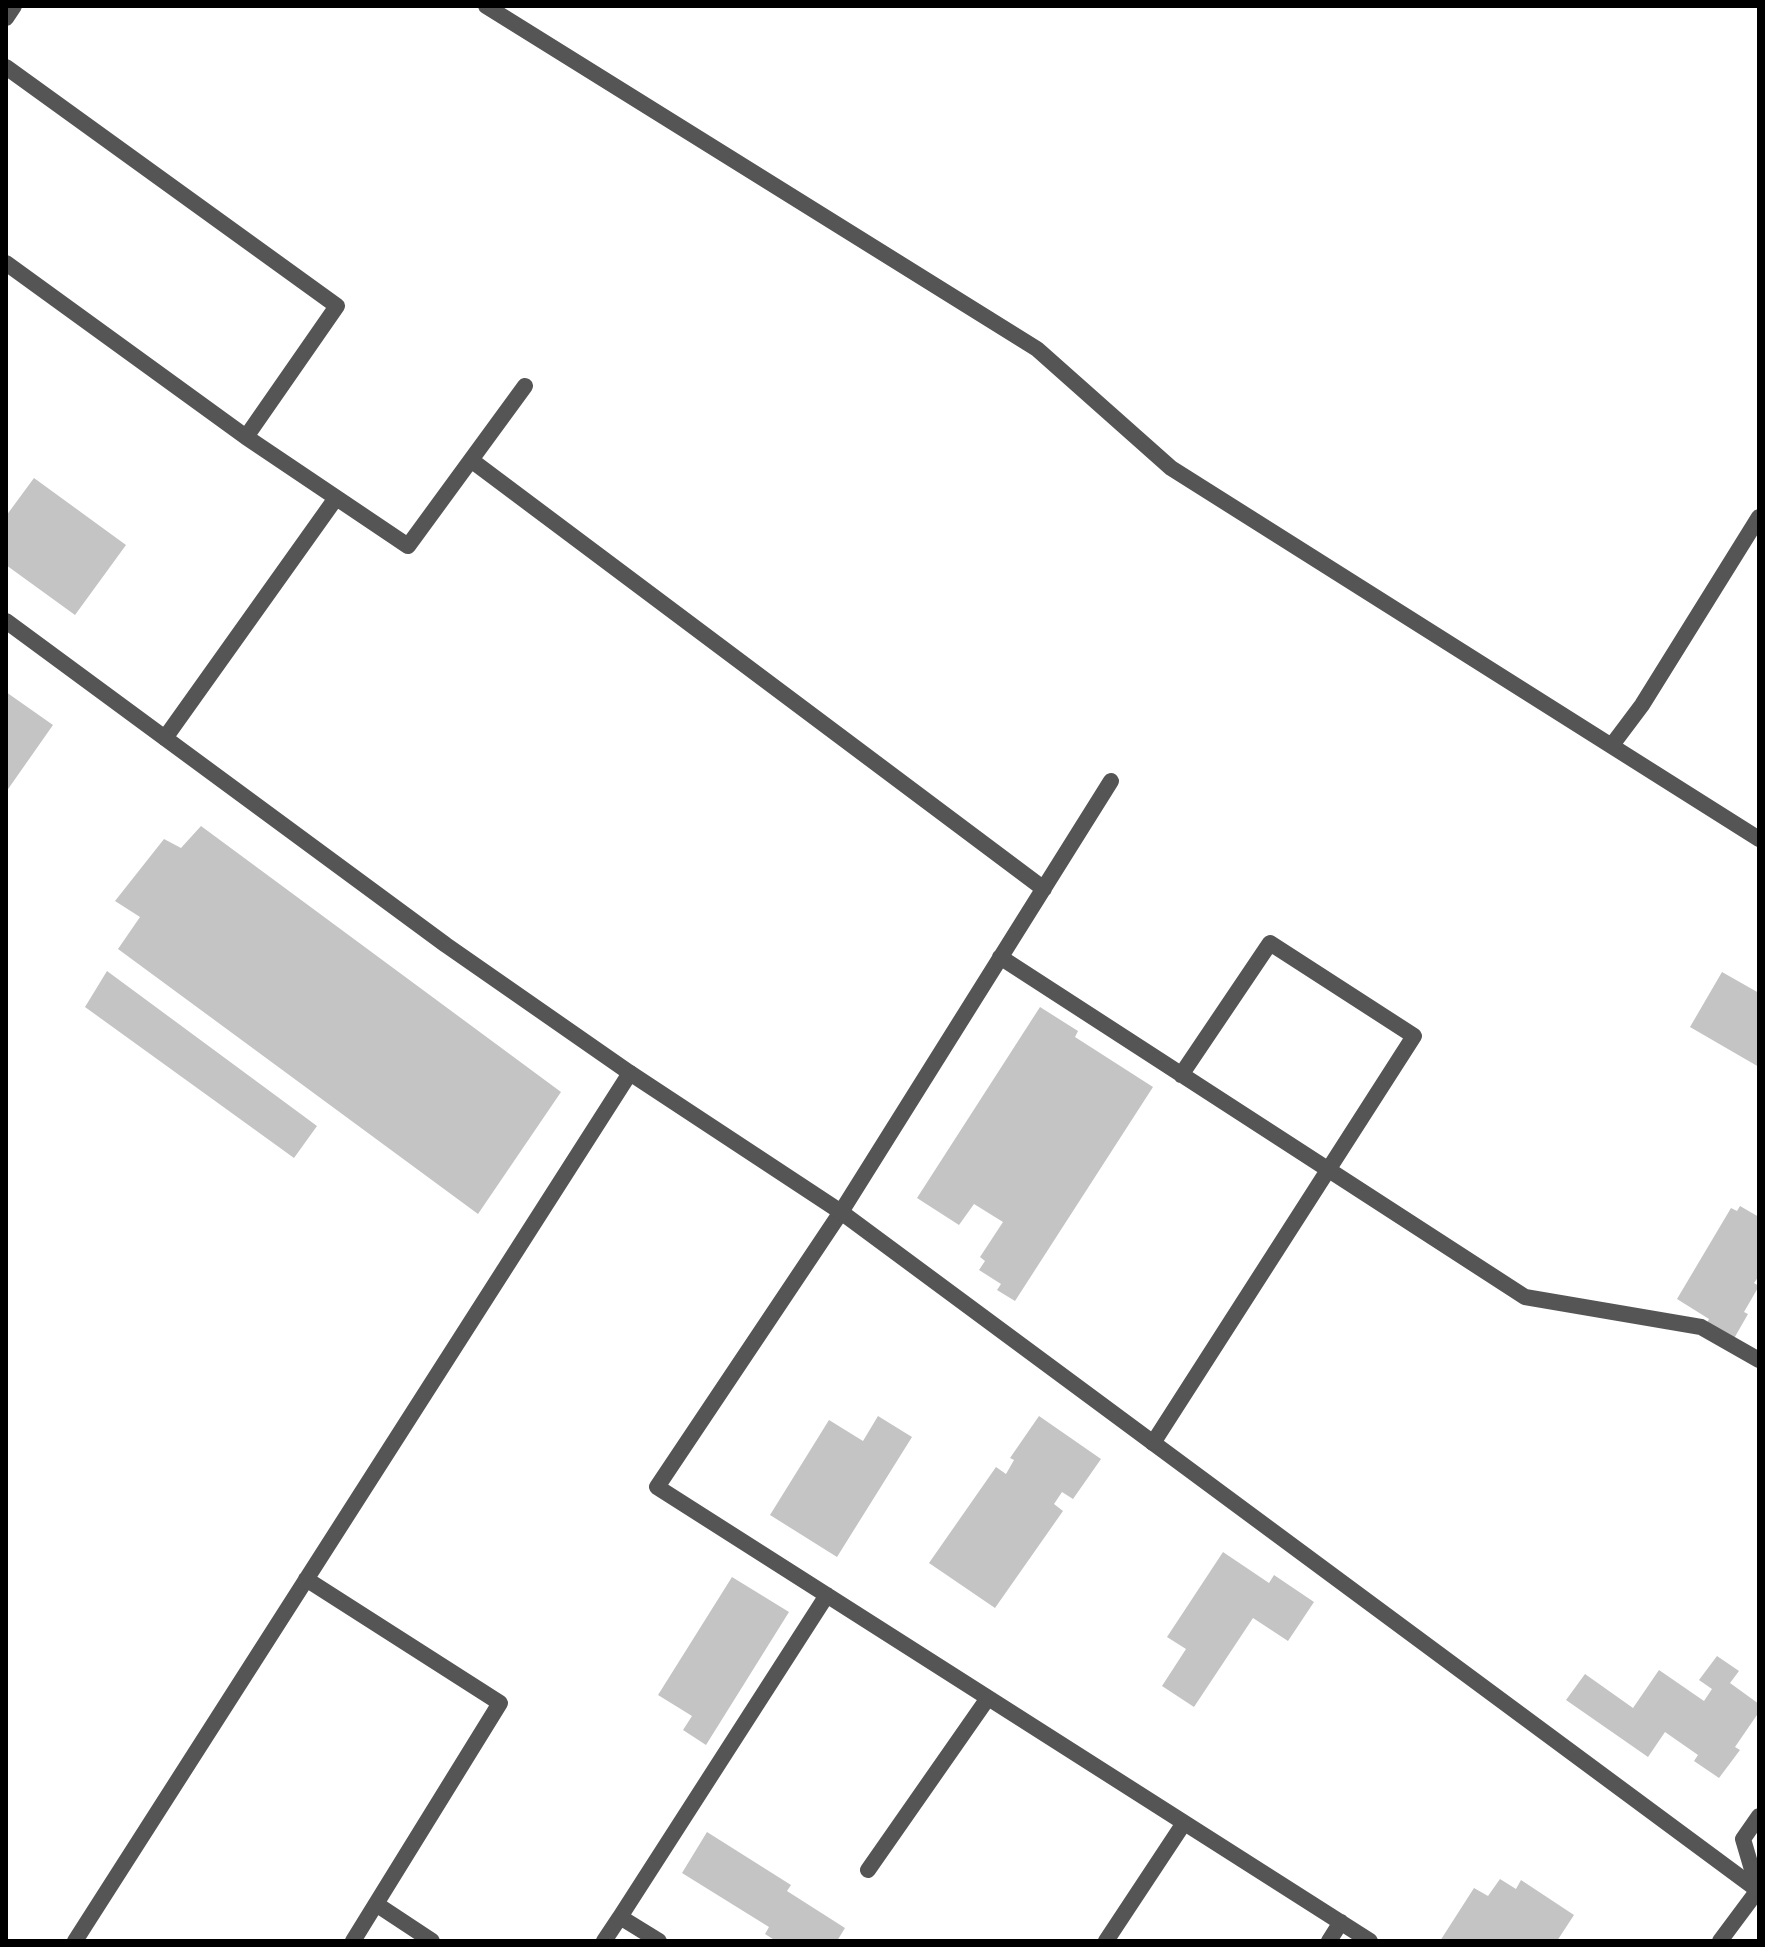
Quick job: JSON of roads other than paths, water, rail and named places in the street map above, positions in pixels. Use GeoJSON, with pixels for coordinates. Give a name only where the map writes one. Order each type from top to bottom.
{"type":"FeatureCollection","features":[{"type":"Feature","properties":{"kind":"street"},"geometry":{"type":"LineString","coordinates":[[6,18],[14,6]]}},
{"type":"Feature","properties":{"kind":"street"},"geometry":{"type":"LineString","coordinates":[[486,6],[1037,349],[1171,468],[1759,839]]}},
{"type":"Feature","properties":{"kind":"street"},"geometry":{"type":"LineString","coordinates":[[6,67],[337,306],[246,437]]}},
{"type":"Feature","properties":{"kind":"street"},"geometry":{"type":"LineString","coordinates":[[6,263],[246,437],[408,546],[525,386]]}},
{"type":"Feature","properties":{"kind":"street"},"geometry":{"type":"LineString","coordinates":[[471,460],[1044,889]]}},
{"type":"Feature","properties":{"kind":"street"},"geometry":{"type":"LineString","coordinates":[[165,738],[336,498]]}},
{"type":"Feature","properties":{"kind":"street"},"geometry":{"type":"LineString","coordinates":[[1612,745],[1642,705],[1759,517]]}},
{"type":"Feature","properties":{"kind":"street"},"geometry":{"type":"LineString","coordinates":[[6,621],[446,945],[630,1073],[841,1212],[1759,1890]]}},
{"type":"Feature","properties":{"kind":"street"},"geometry":{"type":"LineString","coordinates":[[1111,781],[841,1212],[657,1487],[1370,1941]]}},
{"type":"Feature","properties":{"kind":"street"},"geometry":{"type":"LineString","coordinates":[[1153,1443],[1414,1036],[1270,943],[1181,1075]]}},
{"type":"Feature","properties":{"kind":"street"},"geometry":{"type":"LineString","coordinates":[[1000,957],[1525,1297],[1701,1327],[1759,1360]]}},
{"type":"Feature","properties":{"kind":"street"},"geometry":{"type":"LineString","coordinates":[[75,1941],[630,1073]]}},
{"type":"Feature","properties":{"kind":"street"},"geometry":{"type":"LineString","coordinates":[[306,1579],[500,1703],[353,1941]]}},
{"type":"Feature","properties":{"kind":"street"},"geometry":{"type":"LineString","coordinates":[[604,1941],[827,1595]]}},
{"type":"Feature","properties":{"kind":"street"},"geometry":{"type":"LineString","coordinates":[[868,1870],[988,1698]]}},
{"type":"Feature","properties":{"kind":"street"},"geometry":{"type":"LineString","coordinates":[[1759,1816],[1743,1839],[1759,1890]]}},
{"type":"Feature","properties":{"kind":"street"},"geometry":{"type":"LineString","coordinates":[[1106,1941],[1184,1823]]}},
{"type":"Feature","properties":{"kind":"street"},"geometry":{"type":"LineString","coordinates":[[1720,1941],[1759,1890]]}},
{"type":"Feature","properties":{"kind":"street"},"geometry":{"type":"LineString","coordinates":[[376,1904],[432,1941]]}},
{"type":"Feature","properties":{"kind":"street"},"geometry":{"type":"LineString","coordinates":[[620,1917],[659,1941]]}},
{"type":"Feature","properties":{"kind":"street"},"geometry":{"type":"LineString","coordinates":[[1329,1941],[1341,1922]]}}]}
